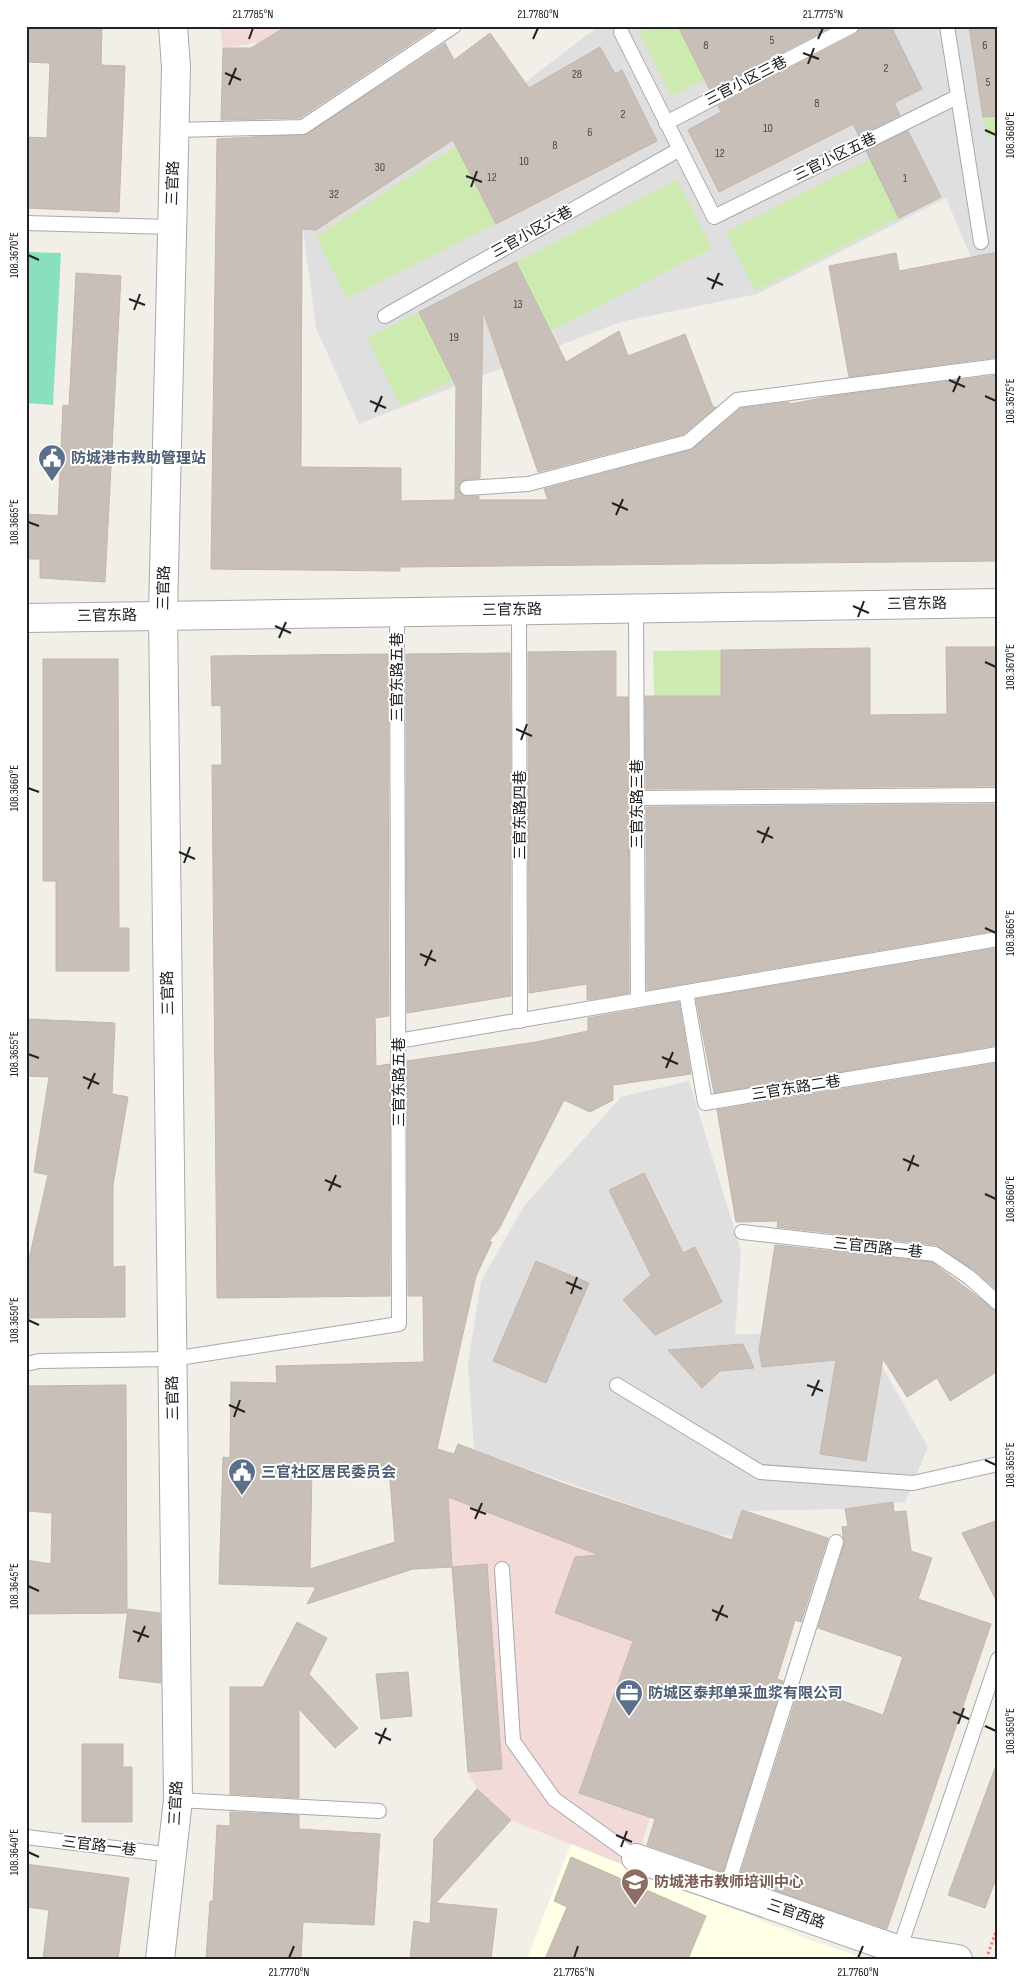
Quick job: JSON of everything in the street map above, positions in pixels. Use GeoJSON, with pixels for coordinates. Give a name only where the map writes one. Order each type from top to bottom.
{"type":"FeatureCollection","features":[{"type":"Feature","properties":{"kind":"street","name":"三官路"},"geometry":{"type":"LineString","coordinates":[[160,1959],[178,1800],[163,614],[176,67],[172,26]]}},
{"type":"Feature","properties":{"kind":"street","name":"三官东路"},"geometry":{"type":"LineString","coordinates":[[26,618],[163,614],[998,603]]}},
{"type":"Feature","properties":{"kind":"street","name":"三官西路"},"geometry":{"type":"LineString","coordinates":[[636,1858],[899,1950],[958,1959]]}},
{"type":"Feature","properties":{"kind":"lane"},"geometry":{"type":"LineString","coordinates":[[175,130],[303,127],[454,26]]}},
{"type":"Feature","properties":{"kind":"lane","name":"三官小区三巷"},"geometry":{"type":"LineString","coordinates":[[666,123],[852,26]]}},
{"type":"Feature","properties":{"kind":"lane"},"geometry":{"type":"LineString","coordinates":[[946,26],[981,242]]}},
{"type":"Feature","properties":{"kind":"lane"},"geometry":{"type":"LineString","coordinates":[[621,32],[680,149]]}},
{"type":"Feature","properties":{"kind":"lane","name":"三官小区五巷"},"geometry":{"type":"LineString","coordinates":[[680,149],[714,217],[957,97]]}},
{"type":"Feature","properties":{"kind":"lane","name":"三官小区六巷"},"geometry":{"type":"LineString","coordinates":[[385,316],[680,149]]}},
{"type":"Feature","properties":{"kind":"lane"},"geometry":{"type":"LineString","coordinates":[[26,223],[172,227]]}},
{"type":"Feature","properties":{"kind":"lane"},"geometry":{"type":"LineString","coordinates":[[467,488],[528,484],[688,442],[737,400],[998,366]]}},
{"type":"Feature","properties":{"kind":"lane","name":"三官东路三巷"},"geometry":{"type":"LineString","coordinates":[[636,608],[638,1000]]}},
{"type":"Feature","properties":{"kind":"lane","name":"三官东路四巷"},"geometry":{"type":"LineString","coordinates":[[519,609],[520,1021]]}},
{"type":"Feature","properties":{"kind":"lane","name":"三官东路五巷"},"geometry":{"type":"LineString","coordinates":[[172,1359],[399,1324],[396,611]]}},
{"type":"Feature","properties":{"kind":"lane"},"geometry":{"type":"LineString","coordinates":[[637,798],[998,795]]}},
{"type":"Feature","properties":{"kind":"lane"},"geometry":{"type":"LineString","coordinates":[[398,1041],[998,939]]}},
{"type":"Feature","properties":{"kind":"lane","name":"三官东路二巷"},"geometry":{"type":"LineString","coordinates":[[686,992],[705,1103],[998,1054]]}},
{"type":"Feature","properties":{"kind":"lane","name":"三官西路一巷"},"geometry":{"type":"LineString","coordinates":[[742,1232],[935,1254],[969,1277],[998,1303]]}},
{"type":"Feature","properties":{"kind":"lane"},"geometry":{"type":"LineString","coordinates":[[26,1364],[39,1361],[172,1359]]}},
{"type":"Feature","properties":{"kind":"lane"},"geometry":{"type":"LineString","coordinates":[[617,1385],[760,1472],[913,1483],[998,1464]]}},
{"type":"Feature","properties":{"kind":"lane"},"geometry":{"type":"LineString","coordinates":[[726,1890],[836,1542]]}},
{"type":"Feature","properties":{"kind":"lane"},"geometry":{"type":"LineString","coordinates":[[502,1569],[513,1741],[554,1799],[636,1858]]}},
{"type":"Feature","properties":{"kind":"lane"},"geometry":{"type":"LineString","coordinates":[[899,1950],[998,1659]]}},
{"type":"Feature","properties":{"kind":"lane"},"geometry":{"type":"LineString","coordinates":[[178,1800],[379,1811]]}},
{"type":"Feature","properties":{"kind":"lane","name":"三官路一巷"},"geometry":{"type":"LineString","coordinates":[[26,1837],[172,1855]]}},
{"type":"Feature","properties":{"kind":"path"},"geometry":{"type":"LineString","coordinates":[[986,1959],[998,1926]]}},
{"type":"Feature","properties":{"kind":"shaded area"},"geometry":{"type":"Polygon","coordinates":[[[220,26],[287,26],[261,42],[223,48],[220,26]]]}},
{"type":"Feature","properties":{"kind":"shaded area"},"geometry":{"type":"Polygon","coordinates":[[[599,26],[998,26],[998,250],[972,260],[946,198],[757,294],[620,322],[359,424],[316,328],[303,229],[319,184],[427,157],[599,26]]]}},
{"type":"Feature","properties":{"kind":"shaded area"},"geometry":{"type":"Polygon","coordinates":[[[689,1081],[741,1251],[735,1334],[863,1333],[928,1447],[905,1502],[845,1509],[742,1511],[734,1536],[717,1535],[474,1450],[468,1363],[481,1281],[524,1206],[621,1097],[689,1081]]]}},
{"type":"Feature","properties":{"kind":"shaded area"},"geometry":{"type":"Polygon","coordinates":[[[532,1472],[739,1543],[633,1870],[511,1820],[477,1789],[468,1772],[452,1567],[397,1571],[390,1474],[532,1472]]]}},
{"type":"Feature","properties":{"kind":"shaded area","name":"防城港市教师培训中心"},"geometry":{"type":"Polygon","coordinates":[[[571,1844],[813,1941],[865,1959],[527,1959],[571,1844]]]}},
{"type":"Feature","properties":{"kind":"green space"},"geometry":{"type":"Polygon","coordinates":[[[653,26],[678,26],[705,80],[671,96],[639,33],[653,26]]]}},
{"type":"Feature","properties":{"kind":"green space"},"geometry":{"type":"Polygon","coordinates":[[[998,99],[998,135],[987,137],[981,102],[998,99]]]}},
{"type":"Feature","properties":{"kind":"green space"},"geometry":{"type":"Polygon","coordinates":[[[456,146],[495,224],[347,299],[316,237],[456,146]]]}},
{"type":"Feature","properties":{"kind":"green space"},"geometry":{"type":"Polygon","coordinates":[[[870,159],[899,218],[755,291],[726,232],[870,159]]]}},
{"type":"Feature","properties":{"kind":"green space"},"geometry":{"type":"Polygon","coordinates":[[[677,180],[712,248],[550,331],[516,262],[677,180]]]}},
{"type":"Feature","properties":{"kind":"green space"},"geometry":{"type":"Polygon","coordinates":[[[26,252],[61,253],[53,405],[26,403],[26,252]]]}},
{"type":"Feature","properties":{"kind":"green space"},"geometry":{"type":"Polygon","coordinates":[[[419,312],[453,380],[401,406],[367,338],[419,312]]]}},
{"type":"Feature","properties":{"kind":"green space"},"geometry":{"type":"Polygon","coordinates":[[[721,650],[721,696],[654,696],[653,651],[721,650]]]}},
{"type":"Feature","properties":{"kind":"building"},"geometry":{"type":"Polygon","coordinates":[[[26,26],[102,26],[101,65],[125,66],[119,212],[26,208],[26,137],[47,138],[50,63],[26,62],[26,26]]]}},
{"type":"Feature","properties":{"kind":"building"},"geometry":{"type":"Polygon","coordinates":[[[287,26],[436,27],[300,118],[221,120],[223,48],[251,48],[287,26]]]}},
{"type":"Feature","properties":{"kind":"building"},"geometry":{"type":"Polygon","coordinates":[[[678,26],[833,26],[710,90],[678,26]]]}},
{"type":"Feature","properties":{"kind":"building"},"geometry":{"type":"Polygon","coordinates":[[[861,26],[891,26],[922,89],[894,103],[900,115],[859,136],[853,124],[719,192],[688,130],[721,112],[718,106],[856,34],[861,26]]]}},
{"type":"Feature","properties":{"kind":"building"},"geometry":{"type":"Polygon","coordinates":[[[969,26],[998,26],[998,116],[983,117],[969,26]]]}},
{"type":"Feature","properties":{"kind":"building"},"geometry":{"type":"Polygon","coordinates":[[[490,33],[529,88],[600,47],[615,74],[622,70],[657,141],[496,224],[453,140],[316,230],[302,229],[301,467],[401,468],[401,501],[455,500],[456,386],[419,312],[516,262],[566,362],[619,331],[628,356],[685,334],[713,407],[716,407],[684,434],[538,472],[483,311],[480,478],[462,481],[458,489],[463,496],[479,496],[479,500],[548,500],[544,489],[691,450],[741,408],[789,402],[790,404],[833,396],[998,375],[998,561],[400,567],[400,571],[211,569],[217,139],[307,134],[445,43],[454,60],[490,33]]]}},
{"type":"Feature","properties":{"kind":"building"},"geometry":{"type":"Polygon","coordinates":[[[908,131],[941,197],[899,218],[866,151],[908,131]]]}},
{"type":"Feature","properties":{"kind":"building"},"geometry":{"type":"Polygon","coordinates":[[[998,252],[998,357],[849,377],[829,266],[896,253],[899,271],[998,252]]]}},
{"type":"Feature","properties":{"kind":"building"},"geometry":{"type":"Polygon","coordinates":[[[76,273],[121,276],[105,582],[40,578],[40,559],[26,559],[26,514],[58,516],[63,405],[69,406],[76,273]]]}},
{"type":"Feature","properties":{"kind":"building"},"geometry":{"type":"Polygon","coordinates":[[[946,647],[998,647],[998,786],[646,789],[645,696],[721,696],[721,650],[870,648],[870,715],[947,714],[946,647]]]}},
{"type":"Feature","properties":{"kind":"building"},"geometry":{"type":"Polygon","coordinates":[[[616,651],[616,697],[628,697],[629,993],[587,1000],[587,984],[529,993],[528,652],[616,651]]]}},
{"type":"Feature","properties":{"kind":"building"},"geometry":{"type":"Polygon","coordinates":[[[510,653],[511,996],[407,1013],[406,654],[510,653]]]}},
{"type":"Feature","properties":{"kind":"building"},"geometry":{"type":"Polygon","coordinates":[[[388,654],[389,1016],[375,1018],[376,1066],[390,1064],[390,1296],[217,1298],[212,765],[222,765],[221,705],[212,706],[211,656],[388,654]]]}},
{"type":"Feature","properties":{"kind":"building"},"geometry":{"type":"Polygon","coordinates":[[[43,659],[118,659],[119,928],[129,928],[129,971],[56,971],[56,881],[43,881],[43,659]]]}},
{"type":"Feature","properties":{"kind":"building"},"geometry":{"type":"Polygon","coordinates":[[[998,804],[998,930],[647,990],[646,807],[998,804]]]}},
{"type":"Feature","properties":{"kind":"building"},"geometry":{"type":"Polygon","coordinates":[[[998,948],[998,1045],[714,1093],[696,999],[998,948]]]}},
{"type":"Feature","properties":{"kind":"building"},"geometry":{"type":"Polygon","coordinates":[[[679,1002],[691,1074],[613,1085],[613,1100],[590,1112],[564,1100],[499,1229],[489,1241],[492,1242],[476,1276],[437,1449],[454,1454],[458,1444],[569,1486],[732,1540],[742,1510],[828,1538],[801,1622],[795,1620],[777,1679],[783,1681],[723,1872],[647,1845],[655,1819],[579,1793],[633,1641],[555,1613],[575,1557],[599,1555],[448,1497],[452,1567],[413,1569],[307,1604],[316,1587],[219,1584],[223,1457],[230,1458],[231,1382],[277,1383],[276,1366],[424,1362],[423,1296],[408,1296],[407,1061],[536,1042],[588,1031],[588,1018],[679,1002]],[[389,1468],[312,1470],[310,1569],[395,1542],[389,1468]]]}},
{"type":"Feature","properties":{"kind":"building"},"geometry":{"type":"Polygon","coordinates":[[[29,1019],[115,1023],[112,1094],[128,1097],[113,1185],[113,1267],[125,1266],[125,1317],[26,1318],[26,1272],[48,1175],[34,1172],[49,1077],[26,1076],[29,1019]]]}},
{"type":"Feature","properties":{"kind":"building"},"geometry":{"type":"Polygon","coordinates":[[[998,1063],[998,1291],[974,1270],[936,1245],[777,1227],[778,1221],[736,1222],[717,1110],[998,1063]]]}},
{"type":"Feature","properties":{"kind":"building"},"geometry":{"type":"Polygon","coordinates":[[[644,1173],[683,1253],[695,1247],[722,1302],[655,1335],[623,1300],[651,1275],[609,1190],[644,1173]]]}},
{"type":"Feature","properties":{"kind":"building"},"geometry":{"type":"Polygon","coordinates":[[[775,1245],[932,1262],[998,1312],[998,1371],[950,1401],[937,1378],[907,1397],[883,1359],[866,1461],[820,1454],[836,1360],[762,1367],[759,1350],[775,1245]]]}},
{"type":"Feature","properties":{"kind":"building"},"geometry":{"type":"Polygon","coordinates":[[[536,1261],[589,1283],[546,1383],[493,1361],[536,1261]]]}},
{"type":"Feature","properties":{"kind":"building"},"geometry":{"type":"Polygon","coordinates":[[[743,1344],[754,1368],[720,1371],[702,1388],[668,1350],[743,1344]]]}},
{"type":"Feature","properties":{"kind":"building"},"geometry":{"type":"Polygon","coordinates":[[[126,1385],[127,1613],[26,1614],[26,1560],[51,1564],[52,1513],[26,1511],[26,1386],[126,1385]]]}},
{"type":"Feature","properties":{"kind":"building"},"geometry":{"type":"Polygon","coordinates":[[[893,1502],[894,1512],[906,1511],[911,1551],[932,1558],[918,1599],[991,1624],[887,1929],[739,1878],[800,1686],[883,1715],[903,1657],[818,1628],[844,1545],[842,1527],[848,1526],[845,1509],[893,1502]]]}},
{"type":"Feature","properties":{"kind":"building"},"geometry":{"type":"Polygon","coordinates":[[[998,1520],[998,1604],[962,1533],[998,1520]]]}},
{"type":"Feature","properties":{"kind":"building"},"geometry":{"type":"Polygon","coordinates":[[[487,1564],[502,1769],[468,1772],[452,1567],[487,1564]]]}},
{"type":"Feature","properties":{"kind":"building"},"geometry":{"type":"Polygon","coordinates":[[[128,1609],[160,1613],[161,1683],[119,1678],[128,1609]]]}},
{"type":"Feature","properties":{"kind":"building"},"geometry":{"type":"Polygon","coordinates":[[[297,1622],[327,1638],[309,1674],[358,1728],[335,1748],[299,1709],[299,1798],[230,1794],[230,1687],[263,1687],[297,1622]]]}},
{"type":"Feature","properties":{"kind":"building"},"geometry":{"type":"Polygon","coordinates":[[[408,1672],[412,1716],[381,1719],[376,1674],[408,1672]]]}},
{"type":"Feature","properties":{"kind":"building"},"geometry":{"type":"Polygon","coordinates":[[[82,1744],[123,1744],[123,1767],[132,1767],[132,1822],[82,1822],[82,1744]]]}},
{"type":"Feature","properties":{"kind":"building"},"geometry":{"type":"Polygon","coordinates":[[[995,1768],[998,1769],[998,1873],[985,1908],[948,1895],[995,1768]]]}},
{"type":"Feature","properties":{"kind":"building"},"geometry":{"type":"Polygon","coordinates":[[[477,1789],[511,1820],[436,1903],[497,1909],[491,1959],[410,1959],[414,1921],[430,1924],[434,1839],[477,1789]]]}},
{"type":"Feature","properties":{"kind":"building"},"geometry":{"type":"Polygon","coordinates":[[[230,1812],[299,1815],[299,1829],[380,1834],[374,1925],[303,1922],[301,1959],[206,1959],[210,1901],[213,1901],[217,1825],[230,1826],[230,1812]]]}},
{"type":"Feature","properties":{"kind":"building"},"geometry":{"type":"Polygon","coordinates":[[[571,1857],[706,1916],[688,1959],[545,1959],[567,1907],[554,1901],[571,1857]]]}},
{"type":"Feature","properties":{"kind":"building"},"geometry":{"type":"Polygon","coordinates":[[[26,1864],[129,1878],[118,1959],[43,1959],[49,1910],[26,1907],[26,1864]]]}},
{"type":"Feature","properties":{"kind":"place","name":"防城港市救助管理站"},"geometry":{"type":"Point","coordinates":[52,482]}},
{"type":"Feature","properties":{"kind":"place","name":"三官社区居民委员会"},"geometry":{"type":"Point","coordinates":[242,1496]}},
{"type":"Feature","properties":{"kind":"place","name":"防城区泰邦单采血浆有限公司"},"geometry":{"type":"Point","coordinates":[629,1717]}},
{"type":"Feature","properties":{"kind":"place","name":"防城港市教师培训中心"},"geometry":{"type":"Point","coordinates":[635,1906]}}]}
